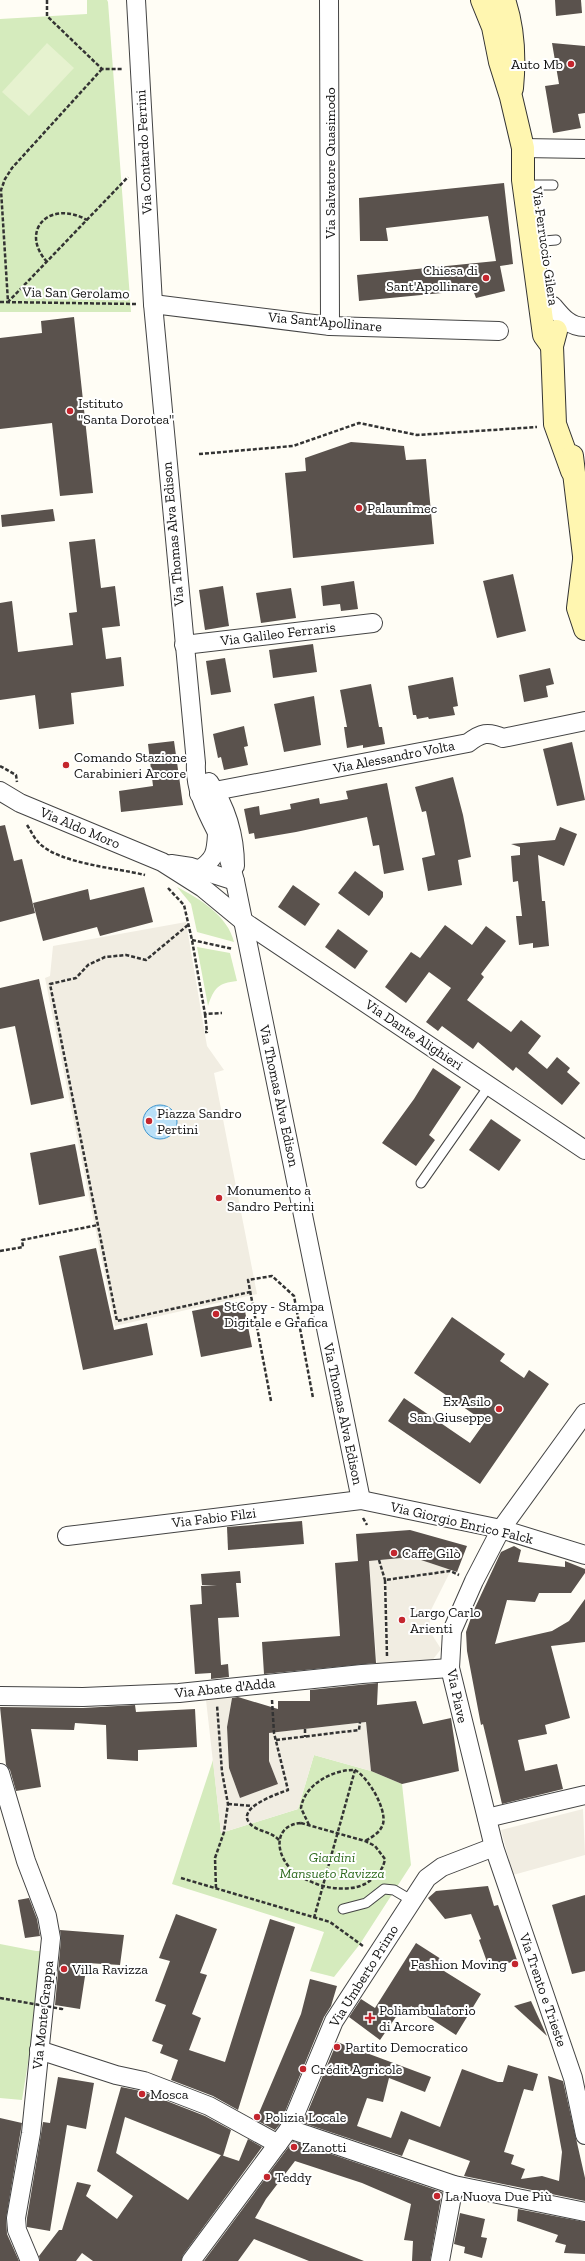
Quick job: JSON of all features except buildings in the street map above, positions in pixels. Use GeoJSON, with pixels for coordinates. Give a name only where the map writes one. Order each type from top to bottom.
{"type":"FeatureCollection","features":[{"type":"Feature","properties":{"kind":"main road","name":"Via Ferruccio Gilera"},"geometry":{"type":"LineString","coordinates":[[482,0],[492,27],[523,148],[523,180],[544,335],[552,346]]}},
{"type":"Feature","properties":{"kind":"main road","name":"Via Ferruccio Gilera"},"geometry":{"type":"LineString","coordinates":[[504,0],[513,32],[515,57],[511,97]]}},
{"type":"Feature","properties":{"kind":"main road","name":"Via Ferruccio Gilera"},"geometry":{"type":"LineString","coordinates":[[523,148],[545,185],[556,330],[552,346],[555,381],[555,424],[572,471],[582,512],[584,562],[578,608],[585,629]]}},
{"type":"Feature","properties":{"kind":"main road","name":"Via Ferruccio Gilera"},"geometry":{"type":"LineString","coordinates":[[555,381],[570,422],[572,471]]}},
{"type":"Feature","properties":{"kind":"street","name":"Via Contardo Ferrini"},"geometry":{"type":"LineString","coordinates":[[136,0],[152,304]]}},
{"type":"Feature","properties":{"kind":"street","name":"Via Salvatore Quasimodo"},"geometry":{"type":"LineString","coordinates":[[329,0],[330,326]]}},
{"type":"Feature","properties":{"kind":"street"},"geometry":{"type":"LineString","coordinates":[[523,148],[585,149]]}},
{"type":"Feature","properties":{"kind":"street","name":"Via Sant'Apollinare"},"geometry":{"type":"LineString","coordinates":[[152,304],[330,326],[499,331]]}},
{"type":"Feature","properties":{"kind":"street","name":"Via Thomas Alva Edison"},"geometry":{"type":"LineString","coordinates":[[152,304],[196,763],[195,774],[207,792],[227,814],[235,843],[235,880]]}},
{"type":"Feature","properties":{"kind":"street"},"geometry":{"type":"LineString","coordinates":[[553,306],[565,320],[577,327],[585,327]]}},
{"type":"Feature","properties":{"kind":"street","name":"Via Galileo Ferraris"},"geometry":{"type":"LineString","coordinates":[[184,645],[372,623]]}},
{"type":"Feature","properties":{"kind":"street","name":"Via Alessandro Volta"},"geometry":{"type":"LineString","coordinates":[[207,792],[468,743],[479,735],[491,733],[503,738],[585,721]]}},
{"type":"Feature","properties":{"kind":"street","name":"Via Aldo Moro"},"geometry":{"type":"LineString","coordinates":[[0,791],[20,803],[162,862],[203,888],[243,921]]}},
{"type":"Feature","properties":{"kind":"street","name":"Via Thomas Alva Edison"},"geometry":{"type":"LineString","coordinates":[[207,792],[217,834],[226,851],[235,880],[250,948],[338,1389],[362,1500]]}},
{"type":"Feature","properties":{"kind":"street"},"geometry":{"type":"LineString","coordinates":[[199,870],[211,861],[216,849],[217,834]]}},
{"type":"Feature","properties":{"kind":"street","name":"Via Aldo Moro"},"geometry":{"type":"LineString","coordinates":[[162,862],[235,880]]}},
{"type":"Feature","properties":{"kind":"street","name":"Via Dante Alighieri"},"geometry":{"type":"LineString","coordinates":[[243,921],[585,1150]]}},
{"type":"Feature","properties":{"kind":"street","name":"Via Piave"},"geometry":{"type":"LineString","coordinates":[[494,1847],[450,1668],[452,1631],[474,1582],[501,1529],[585,1413]]}},
{"type":"Feature","properties":{"kind":"street","name":"Via Giorgio Enrico Falck"},"geometry":{"type":"LineString","coordinates":[[362,1500],[501,1529],[585,1555]]}},
{"type":"Feature","properties":{"kind":"street","name":"Via Fabio Filzi"},"geometry":{"type":"LineString","coordinates":[[67,1536],[362,1500]]}},
{"type":"Feature","properties":{"kind":"street","name":"Via Abate d'Adda"},"geometry":{"type":"LineString","coordinates":[[0,1696],[83,1696],[179,1693],[387,1672],[450,1668]]}},
{"type":"Feature","properties":{"kind":"street","name":"Via Monte Grappa"},"geometry":{"type":"LineString","coordinates":[[0,1773],[26,1861],[50,1927],[31,2133],[16,2218],[17,2230],[30,2261]]}},
{"type":"Feature","properties":{"kind":"street"},"geometry":{"type":"LineString","coordinates":[[486,1818],[585,1795]]}},
{"type":"Feature","properties":{"kind":"street","name":"Via Umberto Primo"},"geometry":{"type":"LineString","coordinates":[[191,2261],[288,2129],[334,2021],[427,1878],[442,1867],[494,1847]]}},
{"type":"Feature","properties":{"kind":"street","name":"Via Trento e Trieste"},"geometry":{"type":"LineString","coordinates":[[494,1847],[573,2078],[585,2135]]}},
{"type":"Feature","properties":{"kind":"street"},"geometry":{"type":"LineString","coordinates":[[39,2050],[116,2075],[144,2081],[209,2106],[278,2144]]}},
{"type":"Feature","properties":{"kind":"street"},"geometry":{"type":"LineString","coordinates":[[288,2129],[454,2185],[585,2212]]}},
{"type":"Feature","properties":{"kind":"street"},"geometry":{"type":"LineString","coordinates":[[440,2261],[454,2185]]}},
{"type":"Feature","properties":{"kind":"lane"},"geometry":{"type":"LineString","coordinates":[[421,1183],[489,1086]]}},
{"type":"Feature","properties":{"kind":"lane"},"geometry":{"type":"LineString","coordinates":[[343,1909],[366,1903],[384,1889],[394,1890],[412,1900]]}},
{"type":"Feature","properties":{"kind":"path"},"geometry":{"type":"LineString","coordinates":[[47,0],[47,16],[102,70]]}},
{"type":"Feature","properties":{"kind":"path"},"geometry":{"type":"LineString","coordinates":[[8,302],[1,190],[5,179],[12,168],[102,70],[122,69]]}},
{"type":"Feature","properties":{"kind":"path"},"geometry":{"type":"LineString","coordinates":[[8,302],[128,177]]}},
{"type":"Feature","properties":{"kind":"path"},"geometry":{"type":"LineString","coordinates":[[47,262],[38,252],[36,239],[39,227],[44,219],[53,214],[66,212],[87,220]]}},
{"type":"Feature","properties":{"kind":"path","name":"Via San Gerolamo"},"geometry":{"type":"LineString","coordinates":[[0,302],[152,304]]}},
{"type":"Feature","properties":{"kind":"path"},"geometry":{"type":"LineString","coordinates":[[199,454],[293,446],[359,424],[417,435],[514,429],[555,424]]}},
{"type":"Feature","properties":{"kind":"path"},"geometry":{"type":"LineString","coordinates":[[0,766],[16,775],[23,818],[32,834],[40,843],[54,853],[114,870],[150,876]]}},
{"type":"Feature","properties":{"kind":"path"},"geometry":{"type":"LineString","coordinates":[[163,885],[170,889],[184,906],[192,940],[205,1014],[207,1032],[205,1032]]}},
{"type":"Feature","properties":{"kind":"path"},"geometry":{"type":"LineString","coordinates":[[188,925],[146,960],[126,955],[105,956],[88,965],[76,978],[50,984],[118,1321],[250,1292]]}},
{"type":"Feature","properties":{"kind":"path"},"geometry":{"type":"LineString","coordinates":[[192,940],[235,949],[250,948]]}},
{"type":"Feature","properties":{"kind":"path"},"geometry":{"type":"LineString","coordinates":[[205,1014],[222,1013]]}},
{"type":"Feature","properties":{"kind":"path"},"geometry":{"type":"LineString","coordinates":[[0,1251],[23,1247],[22,1240],[98,1225]]}},
{"type":"Feature","properties":{"kind":"path"},"geometry":{"type":"LineString","coordinates":[[271,1401],[248,1280],[272,1276],[294,1296],[313,1398]]}},
{"type":"Feature","properties":{"kind":"path"},"geometry":{"type":"LineString","coordinates":[[378,1560],[385,1580],[387,1672]]}},
{"type":"Feature","properties":{"kind":"path"},"geometry":{"type":"LineString","coordinates":[[385,1580],[450,1571],[474,1582]]}},
{"type":"Feature","properties":{"kind":"path"},"geometry":{"type":"LineString","coordinates":[[228,1804],[252,1806],[288,1790],[276,1740],[271,1684]]}},
{"type":"Feature","properties":{"kind":"path"},"geometry":{"type":"LineString","coordinates":[[216,1888],[215,1858],[224,1832],[228,1804],[222,1772],[217,1689]]}},
{"type":"Feature","properties":{"kind":"path"},"geometry":{"type":"LineString","coordinates":[[276,1740],[359,1730],[360,1722]]}},
{"type":"Feature","properties":{"kind":"path"},"geometry":{"type":"LineString","coordinates":[[305,1729],[305,1736]]}},
{"type":"Feature","properties":{"kind":"path"},"geometry":{"type":"LineString","coordinates":[[314,1918],[355,1770]]}},
{"type":"Feature","properties":{"kind":"path"},"geometry":{"type":"LineString","coordinates":[[309,1826],[300,1808],[302,1801],[310,1788],[341,1772],[355,1770],[366,1778],[383,1815],[383,1824],[380,1830],[365,1841]]}},
{"type":"Feature","properties":{"kind":"path"},"geometry":{"type":"LineString","coordinates":[[252,1806],[248,1814],[251,1824],[271,1832],[279,1840]]}},
{"type":"Feature","properties":{"kind":"path"},"geometry":{"type":"LineString","coordinates":[[292,1824],[309,1826],[338,1833],[365,1841],[375,1846],[385,1859],[378,1874],[362,1885],[342,1889],[323,1886],[305,1878],[291,1869],[282,1855],[279,1840],[283,1830],[292,1824]]}},
{"type":"Feature","properties":{"kind":"path"},"geometry":{"type":"LineString","coordinates":[[181,1878],[330,1922],[376,1956]]}},
{"type":"Feature","properties":{"kind":"path"},"geometry":{"type":"LineString","coordinates":[[0,1998],[62,2009],[62,2006]]}},
{"type":"Feature","properties":{"kind":"green space"},"geometry":{"type":"Polygon","coordinates":[[[87,0],[107,0],[108,2],[131,312],[0,312],[0,19],[87,14],[87,0]]]}},
{"type":"Feature","properties":{"kind":"green space"},"geometry":{"type":"Polygon","coordinates":[[[47,43],[74,68],[29,116],[2,92],[47,43]]]}},
{"type":"Feature","properties":{"kind":"green space"},"geometry":{"type":"Polygon","coordinates":[[[177,887],[212,909],[226,924],[234,942],[197,932],[191,904],[177,887]]]}},
{"type":"Feature","properties":{"kind":"green space"},"geometry":{"type":"Polygon","coordinates":[[[197,947],[230,953],[237,981],[221,985],[212,995],[208,1006],[197,947]]]}},
{"type":"Feature","properties":{"kind":"green space","name":"Giardini Mansueto Ravizza"},"geometry":{"type":"Polygon","coordinates":[[[314,1755],[371,1771],[402,1784],[411,1865],[360,1944],[334,1977],[310,1971],[324,1932],[172,1884],[213,1760],[221,1833],[298,1809],[314,1755]]]}},
{"type":"Feature","properties":{"kind":"green space"},"geometry":{"type":"Polygon","coordinates":[[[0,1944],[36,1951],[46,1951],[22,2100],[0,2098],[0,1944]]]}},
{"type":"Feature","properties":{"kind":"shaded area","name":"Piazza Sandro Pertini"},"geometry":{"type":"Polygon","coordinates":[[[186,922],[207,1046],[224,1070],[214,1073],[257,1294],[115,1326],[45,978],[50,976],[53,946],[186,922]]]}},
{"type":"Feature","properties":{"kind":"shaded area","name":"Largo Carlo Arienti"},"geometry":{"type":"Polygon","coordinates":[[[412,1557],[451,1570],[431,1610],[429,1630],[441,1649],[431,1662],[377,1667],[369,1561],[412,1557]]]}},
{"type":"Feature","properties":{"kind":"shaded area"},"geometry":{"type":"Polygon","coordinates":[[[232,1696],[227,1727],[229,1768],[240,1798],[278,1784],[269,1761],[269,1733],[366,1722],[371,1771],[314,1755],[298,1809],[221,1833],[206,1700],[232,1696]]]}},
{"type":"Feature","properties":{"kind":"shaded area"},"geometry":{"type":"Polygon","coordinates":[[[583,1809],[585,1855],[513,1875],[501,1830],[583,1809]]]}},
{"type":"Feature","properties":{"kind":"water"},"geometry":{"type":"Polygon","coordinates":[[[157,1105],[163,1105],[167,1106],[174,1112],[177,1122],[176,1129],[170,1136],[163,1139],[157,1139],[153,1138],[146,1132],[143,1125],[143,1119],[144,1115],[150,1108],[157,1105]]]}},
{"type":"Feature","properties":{"kind":"place","name":"Auto Mb"},"geometry":{"type":"Point","coordinates":[571,64]}},
{"type":"Feature","properties":{"kind":"place","name":"Chiesa di Sant'Apollinare"},"geometry":{"type":"Point","coordinates":[486,278]}},
{"type":"Feature","properties":{"kind":"place","name":"Istituto \"Santa Dorotea\""},"geometry":{"type":"Point","coordinates":[70,411]}},
{"type":"Feature","properties":{"kind":"place","name":"Palaunimec"},"geometry":{"type":"Point","coordinates":[359,508]}},
{"type":"Feature","properties":{"kind":"place","name":"Comando Stazione Carabinieri Arcore"},"geometry":{"type":"Point","coordinates":[66,765]}},
{"type":"Feature","properties":{"kind":"place","name":"Piazza Sandro Pertini"},"geometry":{"type":"Point","coordinates":[149,1121]}},
{"type":"Feature","properties":{"kind":"place","name":"Monumento a Sandro Pertini"},"geometry":{"type":"Point","coordinates":[219,1198]}},
{"type":"Feature","properties":{"kind":"place","name":"StCopy - Stampa Digitale e Grafica"},"geometry":{"type":"Point","coordinates":[216,1314]}},
{"type":"Feature","properties":{"kind":"place","name":"Ex Asilo San Giuseppe"},"geometry":{"type":"Point","coordinates":[499,1409]}},
{"type":"Feature","properties":{"kind":"place","name":"Caffe Gilò"},"geometry":{"type":"Point","coordinates":[394,1553]}},
{"type":"Feature","properties":{"kind":"place","name":"Largo Carlo Arienti"},"geometry":{"type":"Point","coordinates":[402,1620]}},
{"type":"Feature","properties":{"kind":"place","name":"Fashion Moving"},"geometry":{"type":"Point","coordinates":[515,1964]}},
{"type":"Feature","properties":{"kind":"place","name":"Villa Ravizza"},"geometry":{"type":"Point","coordinates":[64,1969]}},
{"type":"Feature","properties":{"kind":"place","name":"Poliambulatorio di Arcore"},"geometry":{"type":"Point","coordinates":[370,2018]}},
{"type":"Feature","properties":{"kind":"place","name":"Partito Democratico"},"geometry":{"type":"Point","coordinates":[337,2047]}},
{"type":"Feature","properties":{"kind":"place","name":"Crédit Agricole"},"geometry":{"type":"Point","coordinates":[303,2069]}},
{"type":"Feature","properties":{"kind":"place","name":"Mosca"},"geometry":{"type":"Point","coordinates":[142,2094]}},
{"type":"Feature","properties":{"kind":"place","name":"Polizia Locale"},"geometry":{"type":"Point","coordinates":[257,2117]}},
{"type":"Feature","properties":{"kind":"place","name":"Zanotti"},"geometry":{"type":"Point","coordinates":[294,2147]}},
{"type":"Feature","properties":{"kind":"place","name":"Teddy"},"geometry":{"type":"Point","coordinates":[267,2177]}},
{"type":"Feature","properties":{"kind":"place","name":"La Nuova Due Più"},"geometry":{"type":"Point","coordinates":[437,2196]}}]}
